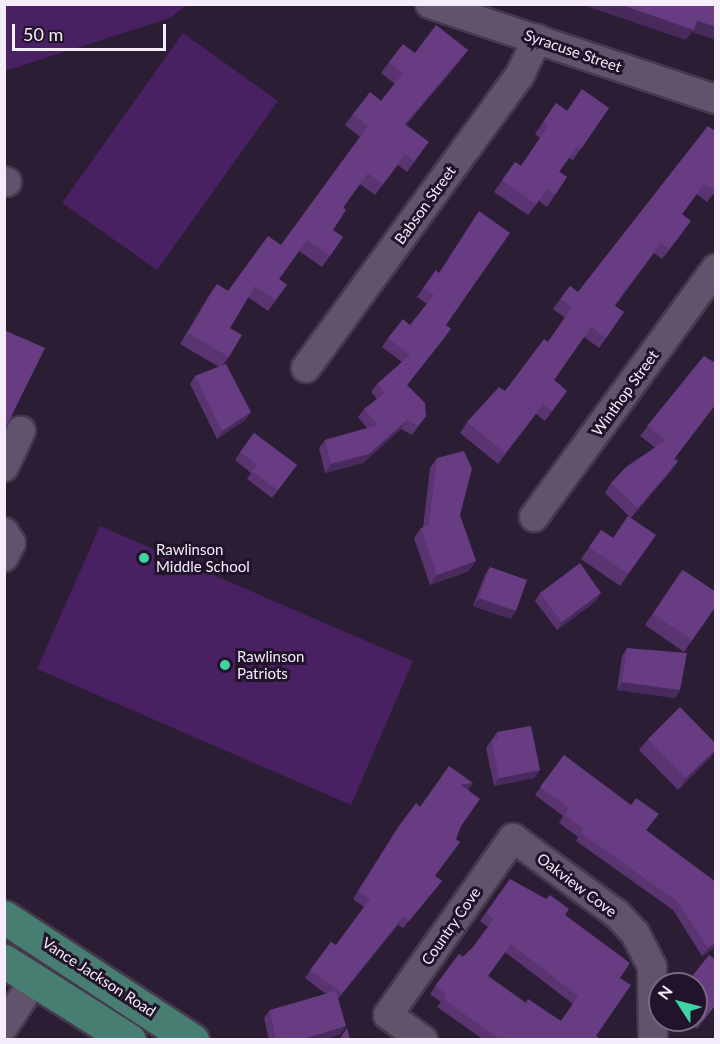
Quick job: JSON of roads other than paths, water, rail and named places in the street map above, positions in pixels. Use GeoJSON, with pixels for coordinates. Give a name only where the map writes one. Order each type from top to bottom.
{"type":"FeatureCollection","features":[{"type":"Feature","properties":{"kind":"main road","name":"Vance Jackson Road"},"geometry":{"type":"LineString","coordinates":[[4,917],[192,1040]]}},
{"type":"Feature","properties":{"kind":"main road"},"geometry":{"type":"LineString","coordinates":[[4,962],[35,979],[129,1040]]}},
{"type":"Feature","properties":{"kind":"street","name":"Syracuse Street"},"geometry":{"type":"LineString","coordinates":[[430,4],[716,99]]}},
{"type":"Feature","properties":{"kind":"street","name":"Babson Street"},"geometry":{"type":"LineString","coordinates":[[306,368],[520,75],[537,39]]}},
{"type":"Feature","properties":{"kind":"street","name":"Winthop Street"},"geometry":{"type":"LineString","coordinates":[[534,517],[716,268]]}},
{"type":"Feature","properties":{"kind":"street"},"geometry":{"type":"LineString","coordinates":[[4,467],[21,431]]}},
{"type":"Feature","properties":{"kind":"street"},"geometry":{"type":"LineString","coordinates":[[4,532],[11,543],[4,557]]}},
{"type":"Feature","properties":{"kind":"street","name":"Country Cove"},"geometry":{"type":"LineString","coordinates":[[423,1040],[388,1015],[513,838]]}},
{"type":"Feature","properties":{"kind":"street","name":"Oakview Cove"},"geometry":{"type":"LineString","coordinates":[[513,838],[617,914],[635,933],[652,967],[652,1040]]}},
{"type":"Feature","properties":{"kind":"street"},"geometry":{"type":"LineString","coordinates":[[4,1026],[35,979]]}},
{"type":"Feature","properties":{"kind":"place","name":"Rawlinson Middle School"},"geometry":{"type":"Point","coordinates":[144,558]}},
{"type":"Feature","properties":{"kind":"place","name":"Rawlinson Patriots"},"geometry":{"type":"Point","coordinates":[225,665]}}]}
